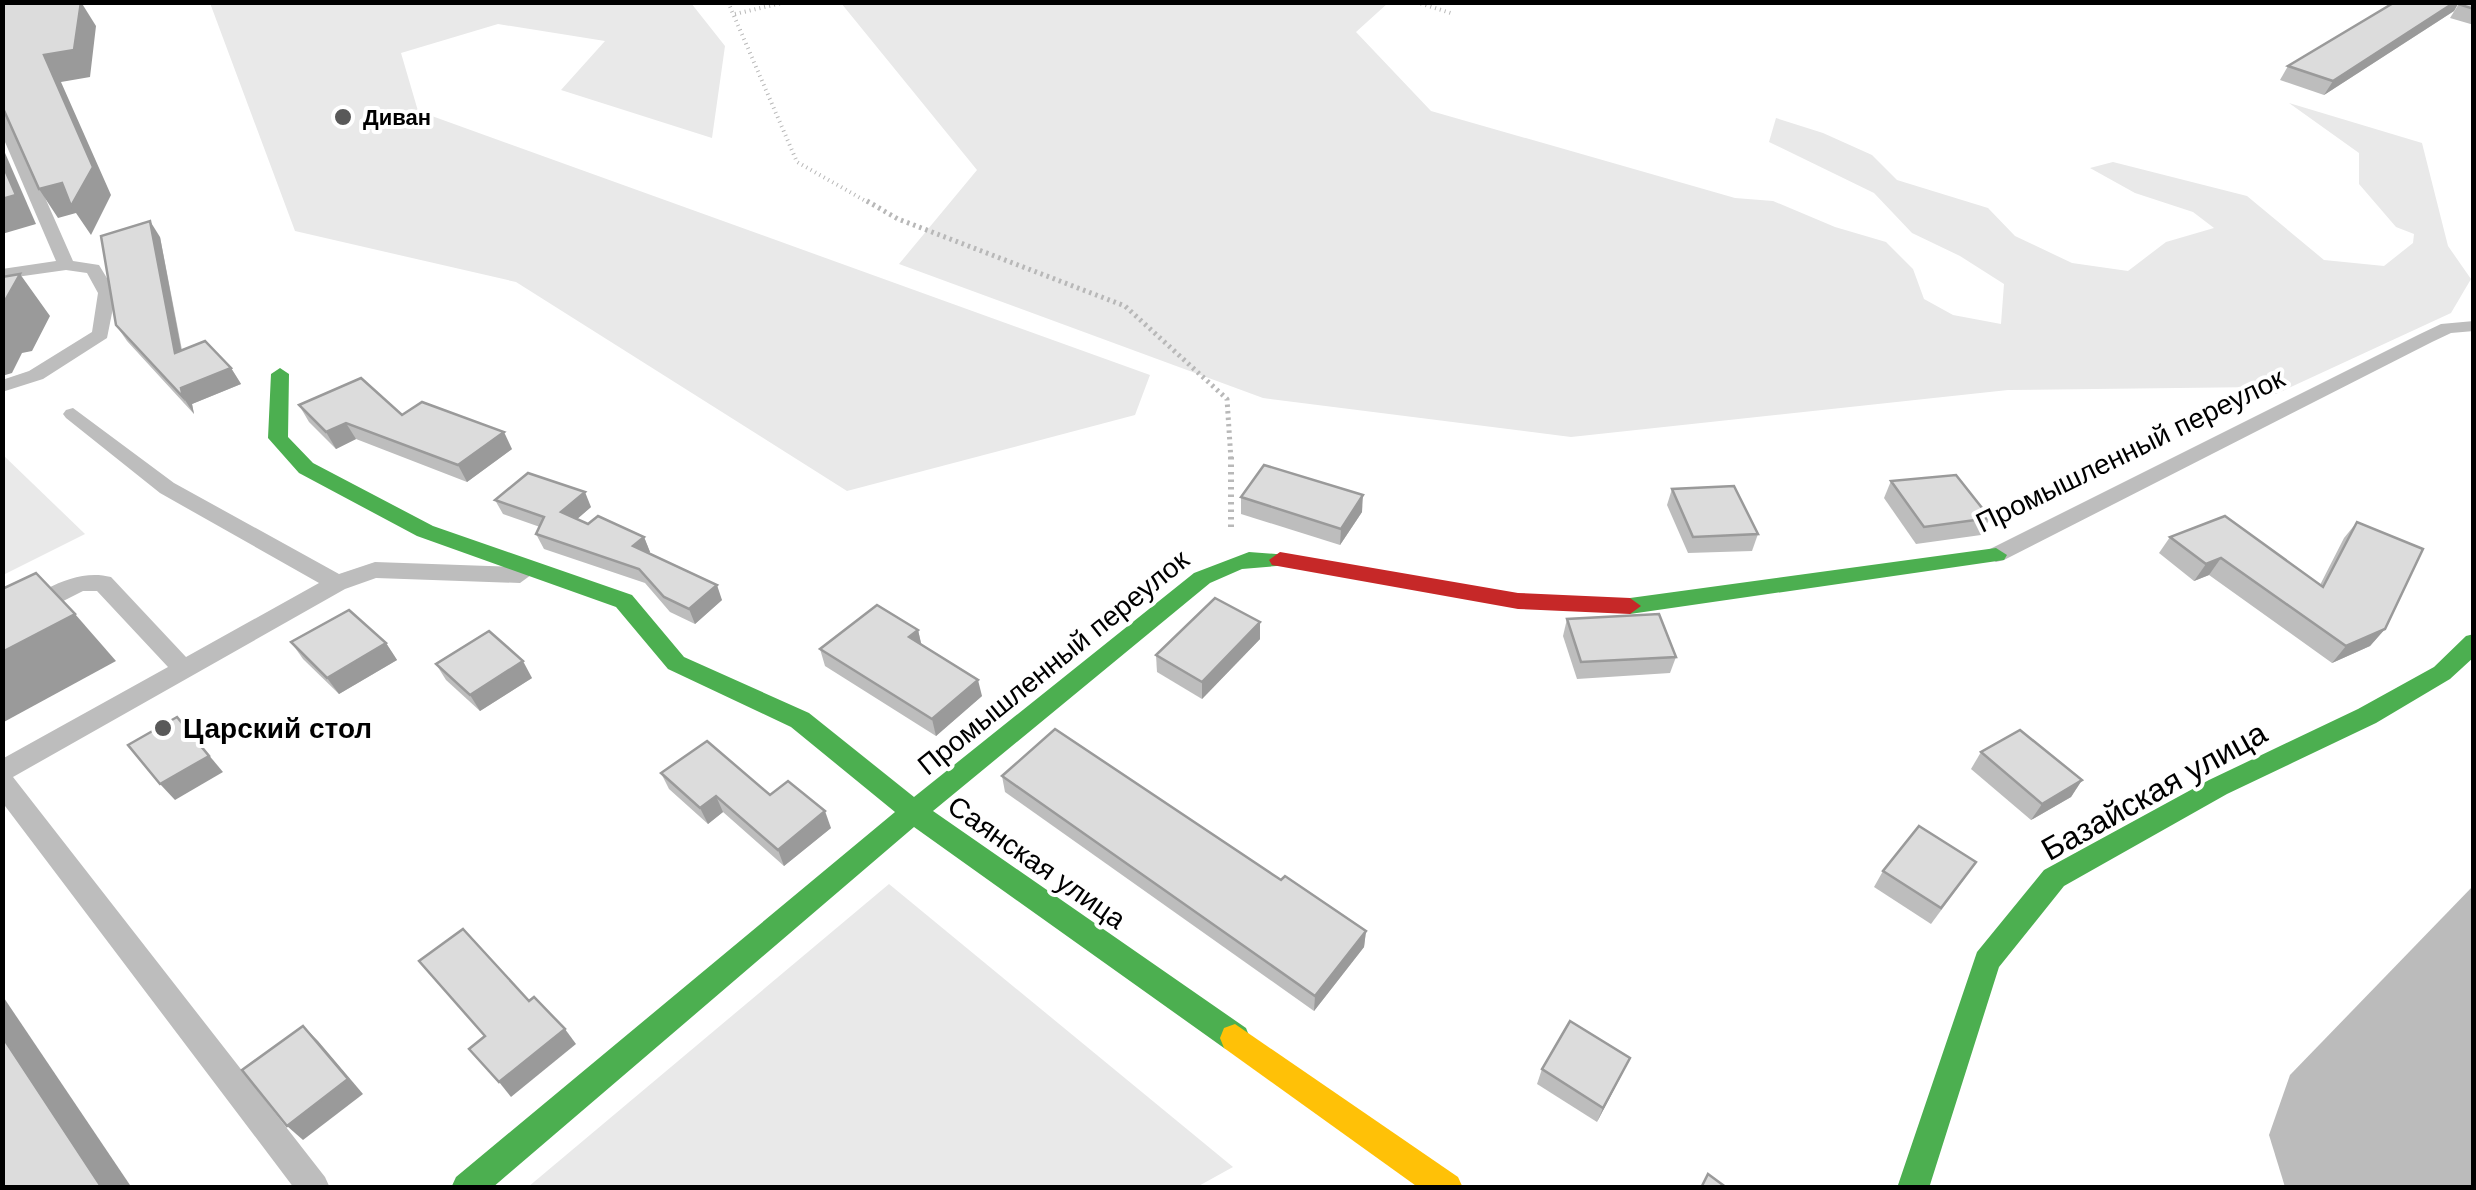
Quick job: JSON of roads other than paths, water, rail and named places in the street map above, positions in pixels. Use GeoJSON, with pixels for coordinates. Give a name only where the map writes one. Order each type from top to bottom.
{"type":"FeatureCollection","features":[{"type":"Feature","properties":{"kind":"street","name":"Саянская улица"},"geometry":{"type":"LineString","coordinates":[[280,374],[278,438],[306,468],[426,530],[624,601],[676,663],[800,720],[915,813],[1446,1188]]}},
{"type":"Feature","properties":{"kind":"street","name":"Промышленный переулок"},"geometry":{"type":"LineString","coordinates":[[467,1188],[915,813],[1187,590],[1228,563],[1265,557],[1518,601],[1626,606],[1996,555]]}},
{"type":"Feature","properties":{"kind":"street","name":"Базайская улица"},"geometry":{"type":"LineString","coordinates":[[1912,1188],[1987,961],[2054,878],[2218,787],[2367,716],[2442,673],[2474,642]]}},
{"type":"Feature","properties":{"kind":"lane"},"geometry":{"type":"LineString","coordinates":[[2,116],[66,264]]}},
{"type":"Feature","properties":{"kind":"lane"},"geometry":{"type":"LineString","coordinates":[[2,274],[66,264],[93,269],[106,293],[101,334],[36,375],[2,386]]}},
{"type":"Feature","properties":{"kind":"lane","name":"Промышленный переулок"},"geometry":{"type":"LineString","coordinates":[[1996,555],[2426,338],[2448,328],[2474,326]]}},
{"type":"Feature","properties":{"kind":"lane"},"geometry":{"type":"LineString","coordinates":[[73,414],[167,488],[337,583]]}},
{"type":"Feature","properties":{"kind":"lane"},"geometry":{"type":"LineString","coordinates":[[2,771],[337,583],[376,570],[554,576]]}},
{"type":"Feature","properties":{"kind":"lane"},"geometry":{"type":"LineString","coordinates":[[2,624],[80,583],[103,584],[184,668]]}},
{"type":"Feature","properties":{"kind":"lane"},"geometry":{"type":"LineString","coordinates":[[2,782],[314,1188]]}},
{"type":"Feature","properties":{"kind":"place","name":"Диван"},"geometry":{"type":"Point","coordinates":[343,117]}},
{"type":"Feature","properties":{"kind":"place","name":"Царский стол"},"geometry":{"type":"Point","coordinates":[163,728]}}]}
